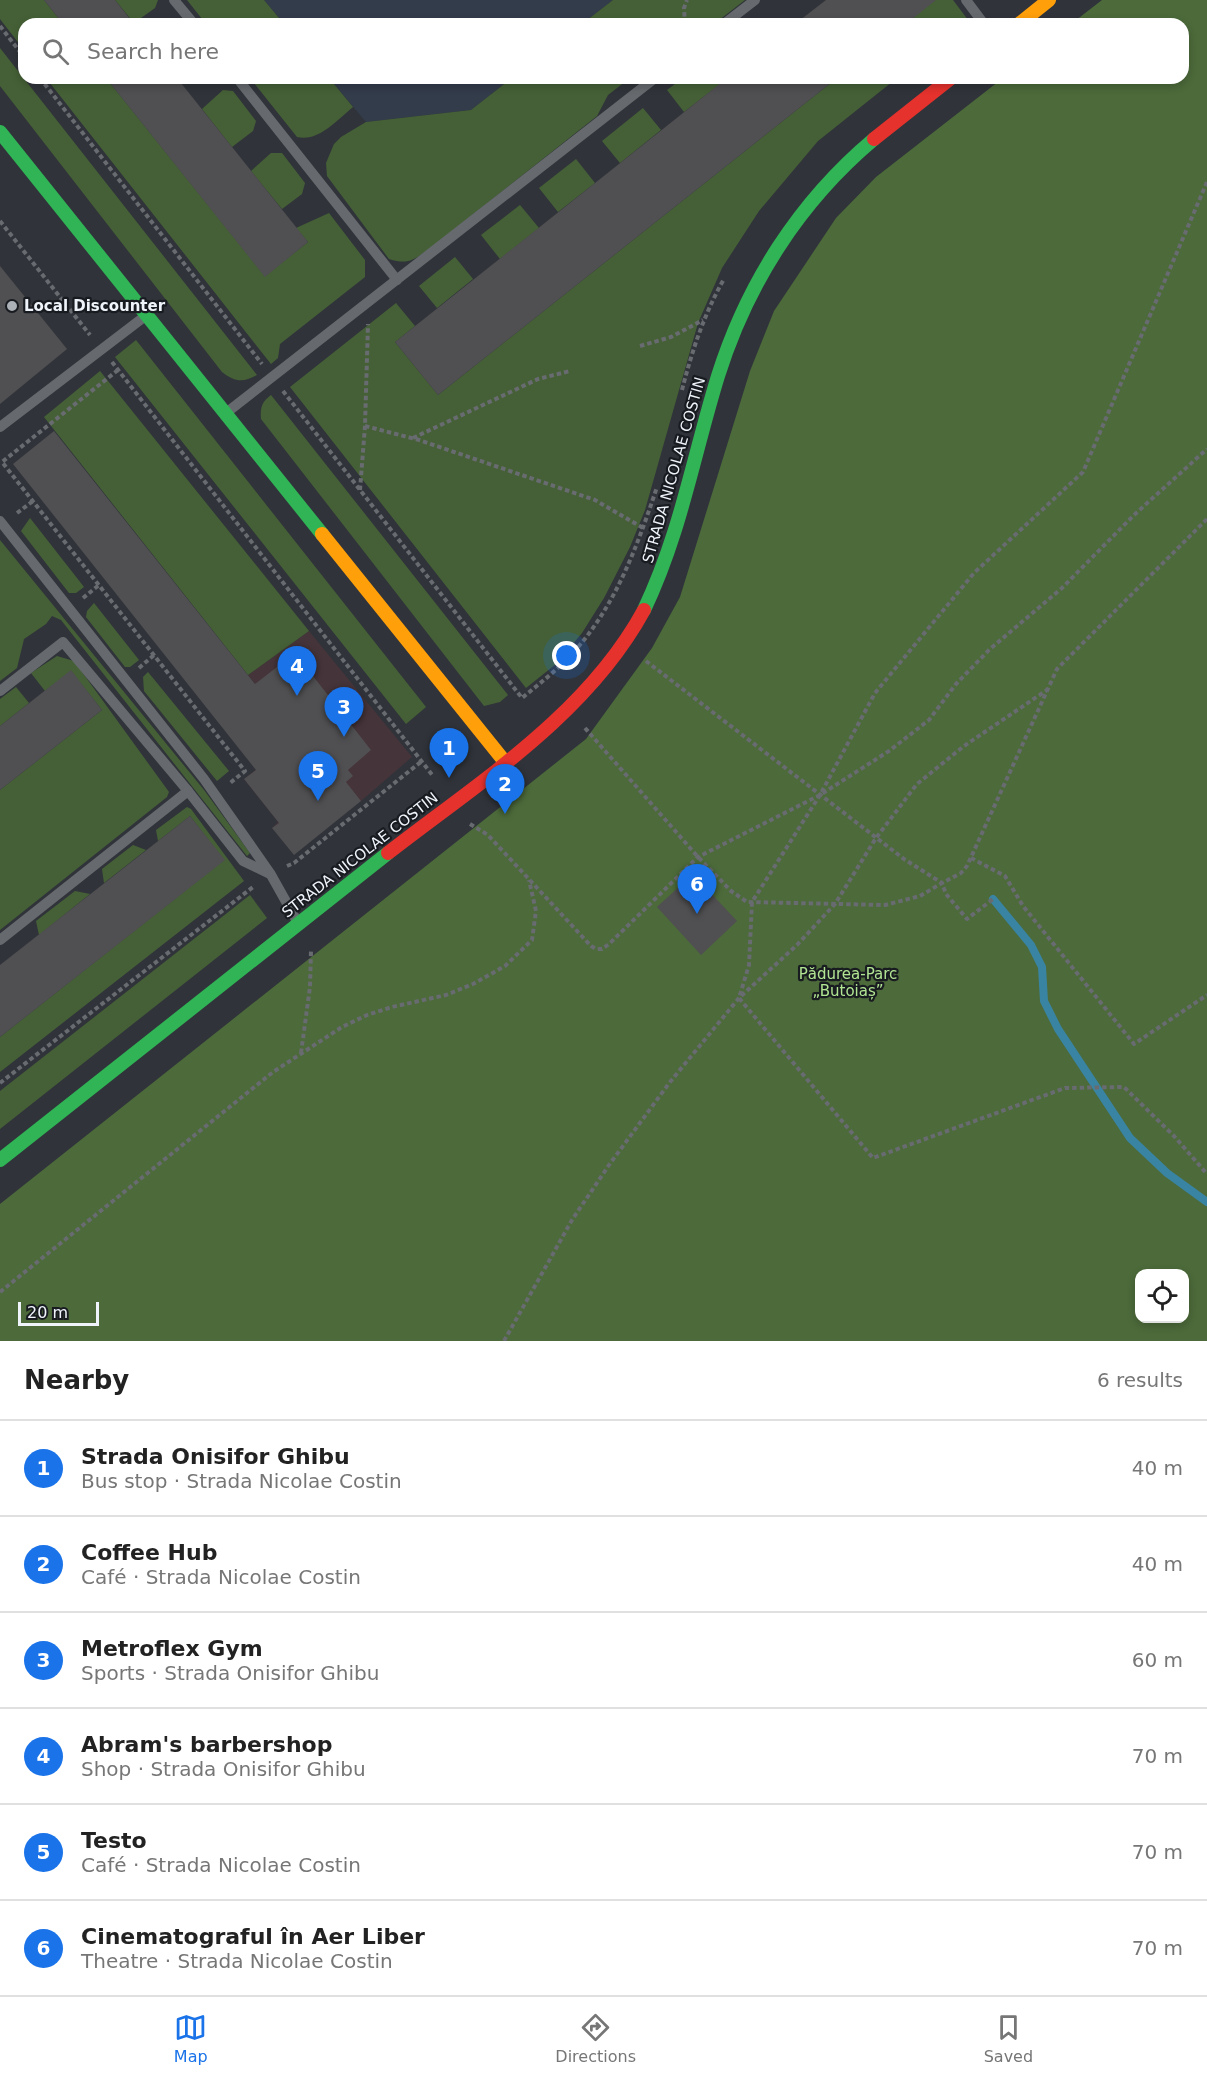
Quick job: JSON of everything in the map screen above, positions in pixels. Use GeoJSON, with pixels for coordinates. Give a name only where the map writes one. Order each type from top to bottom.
{"type":"FeatureCollection","features":[{"type":"Feature","properties":{"kind":"main road"},"geometry":{"type":"LineString","coordinates":[[1026,18],[1049,0]]}},
{"type":"Feature","properties":{"kind":"main road","name":"STRADA NICOLAE COSTIN"},"geometry":{"type":"LineString","coordinates":[[0,1160],[505,762],[595,681],[624,643],[649,602],[666,564],[680,521],[718,378],[733,333],[773,254],[811,202],[843,167],[944,84]]}},
{"type":"Feature","properties":{"kind":"main road"},"geometry":{"type":"LineString","coordinates":[[0,132],[505,762]]}},
{"type":"Feature","properties":{"kind":"lane"},"geometry":{"type":"LineString","coordinates":[[174,0],[189,18]]}},
{"type":"Feature","properties":{"kind":"lane"},"geometry":{"type":"LineString","coordinates":[[732,18],[755,0]]}},
{"type":"Feature","properties":{"kind":"lane"},"geometry":{"type":"LineString","coordinates":[[966,0],[980,18]]}},
{"type":"Feature","properties":{"kind":"lane"},"geometry":{"type":"LineString","coordinates":[[242,84],[397,280]]}},
{"type":"Feature","properties":{"kind":"lane"},"geometry":{"type":"LineString","coordinates":[[226,414],[647,84]]}},
{"type":"Feature","properties":{"kind":"lane"},"geometry":{"type":"LineString","coordinates":[[0,427],[147,315]]}},
{"type":"Feature","properties":{"kind":"lane"},"geometry":{"type":"LineString","coordinates":[[0,521],[215,795],[270,873],[298,924]]}},
{"type":"Feature","properties":{"kind":"lane"},"geometry":{"type":"LineString","coordinates":[[0,691],[63,642],[188,791],[243,861],[270,873]]}},
{"type":"Feature","properties":{"kind":"lane"},"geometry":{"type":"LineString","coordinates":[[0,940],[188,791]]}},
{"type":"Feature","properties":{"kind":"path"},"geometry":{"type":"LineString","coordinates":[[685,18],[684,8],[687,0]]}},
{"type":"Feature","properties":{"kind":"path"},"geometry":{"type":"LineString","coordinates":[[0,26],[18,49]]}},
{"type":"Feature","properties":{"kind":"path"},"geometry":{"type":"LineString","coordinates":[[739,998],[749,965],[752,902],[820,795],[875,693],[974,573],[1083,472],[1207,182]]}},
{"type":"Feature","properties":{"kind":"path"},"geometry":{"type":"LineString","coordinates":[[0,221],[101,350]]}},
{"type":"Feature","properties":{"kind":"path"},"geometry":{"type":"LineString","coordinates":[[360,490],[365,426],[369,303]]}},
{"type":"Feature","properties":{"kind":"path"},"geometry":{"type":"LineString","coordinates":[[640,346],[671,337],[704,320]]}},
{"type":"Feature","properties":{"kind":"path"},"geometry":{"type":"LineString","coordinates":[[215,795],[245,771],[2,462],[118,370],[434,776]]}},
{"type":"Feature","properties":{"kind":"path"},"geometry":{"type":"LineString","coordinates":[[412,438],[538,379],[570,371]]}},
{"type":"Feature","properties":{"kind":"path"},"geometry":{"type":"LineString","coordinates":[[365,426],[412,438],[595,500],[643,528]]}},
{"type":"Feature","properties":{"kind":"path"},"geometry":{"type":"LineString","coordinates":[[467,822],[484,832],[591,946],[596,950],[602,949],[698,857],[820,795],[889,751],[929,720],[956,684],[990,649],[1062,588],[1134,515],[1207,449]]}},
{"type":"Feature","properties":{"kind":"path"},"geometry":{"type":"LineString","coordinates":[[567,707],[698,857],[739,897],[752,902],[896,904],[920,896],[961,873],[971,858],[1057,669],[1207,519]]}},
{"type":"Feature","properties":{"kind":"path"},"geometry":{"type":"LineString","coordinates":[[641,658],[660,670],[904,859],[942,883],[946,894],[967,919],[993,899]]}},
{"type":"Feature","properties":{"kind":"path"},"geometry":{"type":"LineString","coordinates":[[504,1341],[572,1220],[670,1082],[739,998],[797,945],[834,904],[876,838],[917,783],[964,746],[1047,690]]}},
{"type":"Feature","properties":{"kind":"path"},"geometry":{"type":"LineString","coordinates":[[0,1083],[270,873],[294,863],[422,761]]}},
{"type":"Feature","properties":{"kind":"path"},"geometry":{"type":"LineString","coordinates":[[971,858],[1005,876],[1023,906],[1134,1044],[1207,995]]}},
{"type":"Feature","properties":{"kind":"path"},"geometry":{"type":"LineString","coordinates":[[0,1292],[273,1072],[342,1027],[367,1015],[446,995],[473,984],[505,966],[532,940],[536,911],[529,879]]}},
{"type":"Feature","properties":{"kind":"path"},"geometry":{"type":"LineString","coordinates":[[298,924],[310,941],[311,959],[309,996],[301,1054]]}},
{"type":"Feature","properties":{"kind":"path"},"geometry":{"type":"LineString","coordinates":[[739,998],[873,1158],[1065,1088],[1124,1087],[1174,1136],[1207,1174]]}},
{"type":"Feature","properties":{"kind":"shaded area"},"geometry":{"type":"Polygon","coordinates":[[[264,0],[613,0],[590,18],[279,18],[264,0]]]}},
{"type":"Feature","properties":{"kind":"shaded area"},"geometry":{"type":"Polygon","coordinates":[[[334,84],[504,84],[471,110],[366,122],[334,84]]]}},
{"type":"Feature","properties":{"kind":"shaded area"},"geometry":{"type":"Polygon","coordinates":[[[309,631],[412,757],[361,801],[272,828],[278,822],[244,779],[297,737],[248,675],[309,631]]]}},
{"type":"Feature","properties":{"kind":"green space"},"geometry":{"type":"Polygon","coordinates":[[[0,0],[44,0],[58,18],[18,18],[18,42],[0,19],[0,0]]]}},
{"type":"Feature","properties":{"kind":"green space"},"geometry":{"type":"Polygon","coordinates":[[[115,0],[158,0],[155,8],[141,18],[130,18],[115,0]]]}},
{"type":"Feature","properties":{"kind":"green space"},"geometry":{"type":"Polygon","coordinates":[[[187,0],[264,0],[279,18],[201,18],[187,0]]]}},
{"type":"Feature","properties":{"kind":"green space"},"geometry":{"type":"Polygon","coordinates":[[[613,0],[745,0],[722,18],[590,18],[613,0]]]}},
{"type":"Feature","properties":{"kind":"green space"},"geometry":{"type":"Polygon","coordinates":[[[928,0],[953,0],[966,18],[912,18],[928,0]]]}},
{"type":"Feature","properties":{"kind":"green space","name":"Pădurea-Parc „Butoiaș”"},"geometry":{"type":"Polygon","coordinates":[[[1102,0],[1207,0],[1207,1341],[0,1341],[0,1204],[586,739],[652,648],[680,597],[750,371],[774,311],[836,218],[876,177],[995,84],[1189,84],[1189,18],[1079,18],[1102,0]]]}},
{"type":"Feature","properties":{"kind":"green space"},"geometry":{"type":"Polygon","coordinates":[[[0,48],[18,71],[18,84],[28,84],[257,375],[239,380],[222,372],[0,86],[0,48]]]}},
{"type":"Feature","properties":{"kind":"green space"},"geometry":{"type":"Polygon","coordinates":[[[51,84],[111,84],[265,276],[308,242],[296,228],[329,213],[365,260],[365,277],[280,344],[278,358],[271,364],[51,84]]]}},
{"type":"Feature","properties":{"kind":"green space"},"geometry":{"type":"Polygon","coordinates":[[[255,84],[334,84],[353,107],[320,133],[305,138],[297,137],[255,84]]]}},
{"type":"Feature","properties":{"kind":"green space"},"geometry":{"type":"Polygon","coordinates":[[[504,84],[622,84],[608,95],[597,116],[429,249],[406,261],[389,259],[327,176],[326,163],[334,144],[341,137],[366,122],[471,110],[504,84]]]}},
{"type":"Feature","properties":{"kind":"green space"},"geometry":{"type":"Polygon","coordinates":[[[675,84],[720,84],[684,112],[667,90],[675,84]]]}},
{"type":"Feature","properties":{"kind":"green space"},"geometry":{"type":"Polygon","coordinates":[[[829,84],[889,84],[818,141],[759,211],[722,268],[698,323],[645,510],[630,547],[604,598],[582,633],[556,664],[526,688],[290,387],[396,303],[415,326],[395,342],[438,395],[829,84]]]}},
{"type":"Feature","properties":{"kind":"green space"},"geometry":{"type":"Polygon","coordinates":[[[223,90],[233,91],[256,121],[253,131],[232,147],[202,109],[223,90]]]}},
{"type":"Feature","properties":{"kind":"green space"},"geometry":{"type":"Polygon","coordinates":[[[643,108],[661,130],[620,163],[602,141],[643,108]]]}},
{"type":"Feature","properties":{"kind":"green space"},"geometry":{"type":"Polygon","coordinates":[[[271,153],[282,153],[305,183],[302,194],[282,209],[251,171],[271,153]]]}},
{"type":"Feature","properties":{"kind":"green space"},"geometry":{"type":"Polygon","coordinates":[[[576,159],[595,183],[558,212],[539,188],[576,159]]]}},
{"type":"Feature","properties":{"kind":"green space"},"geometry":{"type":"Polygon","coordinates":[[[520,205],[539,228],[500,259],[481,235],[520,205]]]}},
{"type":"Feature","properties":{"kind":"green space"},"geometry":{"type":"Polygon","coordinates":[[[455,257],[473,279],[437,308],[419,286],[455,257]]]}},
{"type":"Feature","properties":{"kind":"green space"},"geometry":{"type":"Polygon","coordinates":[[[136,340],[426,707],[406,724],[115,357],[136,340]]]}},
{"type":"Feature","properties":{"kind":"green space"},"geometry":{"type":"Polygon","coordinates":[[[100,371],[309,631],[248,675],[44,417],[100,371]]]}},
{"type":"Feature","properties":{"kind":"green space"},"geometry":{"type":"Polygon","coordinates":[[[271,395],[508,695],[500,702],[484,706],[261,419],[262,405],[271,395]]]}},
{"type":"Feature","properties":{"kind":"green space"},"geometry":{"type":"Polygon","coordinates":[[[30,518],[84,587],[76,593],[69,593],[21,531],[30,518]]]}},
{"type":"Feature","properties":{"kind":"green space"},"geometry":{"type":"Polygon","coordinates":[[[0,540],[204,790],[250,853],[247,856],[61,620],[52,616],[46,624],[24,639],[17,668],[0,681],[0,540]]]}},
{"type":"Feature","properties":{"kind":"green space"},"geometry":{"type":"Polygon","coordinates":[[[94,603],[139,660],[130,667],[125,667],[86,617],[87,611],[94,603]]]}},
{"type":"Feature","properties":{"kind":"green space"},"geometry":{"type":"Polygon","coordinates":[[[57,656],[74,661],[169,792],[167,797],[0,930],[0,790],[102,710],[71,671],[45,691],[31,673],[57,656]]]}},
{"type":"Feature","properties":{"kind":"green space"},"geometry":{"type":"Polygon","coordinates":[[[148,672],[229,771],[217,781],[144,691],[143,677],[148,672]]]}},
{"type":"Feature","properties":{"kind":"green space"},"geometry":{"type":"Polygon","coordinates":[[[16,687],[29,703],[0,726],[0,699],[16,687]]]}},
{"type":"Feature","properties":{"kind":"green space"},"geometry":{"type":"Polygon","coordinates":[[[187,807],[191,809],[244,881],[0,1072],[0,1037],[224,860],[190,816],[158,841],[156,830],[187,807]]]}},
{"type":"Feature","properties":{"kind":"green space"},"geometry":{"type":"Polygon","coordinates":[[[133,845],[146,850],[104,883],[102,869],[133,845]]]}},
{"type":"Feature","properties":{"kind":"green space"},"geometry":{"type":"Polygon","coordinates":[[[75,891],[90,894],[39,935],[36,921],[75,891]]]}},
{"type":"Feature","properties":{"kind":"green space"},"geometry":{"type":"Polygon","coordinates":[[[250,895],[267,918],[0,1129],[0,1091],[250,895]]]}},
{"type":"Feature","properties":{"kind":"building"},"geometry":{"type":"Polygon","coordinates":[[[44,0],[115,0],[129,18],[58,18],[44,0]]]}},
{"type":"Feature","properties":{"kind":"building"},"geometry":{"type":"Polygon","coordinates":[[[826,0],[936,0],[914,18],[803,18],[826,0]]]}},
{"type":"Feature","properties":{"kind":"building"},"geometry":{"type":"Polygon","coordinates":[[[111,84],[182,84],[308,242],[265,277],[111,84]]]}},
{"type":"Feature","properties":{"kind":"building"},"geometry":{"type":"Polygon","coordinates":[[[719,84],[829,84],[438,395],[395,342],[719,84]]]}},
{"type":"Feature","properties":{"kind":"building"},"geometry":{"type":"Polygon","coordinates":[[[0,266],[67,349],[0,404],[0,266]]]}},
{"type":"Feature","properties":{"kind":"building"},"geometry":{"type":"Polygon","coordinates":[[[54,431],[255,684],[295,653],[371,750],[348,770],[353,776],[346,782],[361,801],[294,855],[272,828],[279,823],[244,779],[256,770],[13,464],[54,431]]]}},
{"type":"Feature","properties":{"kind":"building"},"geometry":{"type":"Polygon","coordinates":[[[71,670],[102,710],[0,790],[0,726],[71,670]]]}},
{"type":"Feature","properties":{"kind":"building"},"geometry":{"type":"Polygon","coordinates":[[[190,816],[225,860],[0,1037],[0,965],[190,816]]]}},
{"type":"Feature","properties":{"kind":"building"},"geometry":{"type":"Polygon","coordinates":[[[693,874],[737,921],[701,955],[657,907],[693,874]]]}},
{"type":"Feature","properties":{"kind":"waterway"},"geometry":{"type":"LineString","coordinates":[[993,899],[1031,945],[1042,967],[1044,1001],[1058,1029],[1130,1138],[1167,1173],[1207,1202]]}},
{"type":"Feature","properties":{"kind":"traffic: fast"},"geometry":{"type":"LineString","coordinates":[[0,132],[322,534]]}},
{"type":"Feature","properties":{"kind":"traffic: fast"},"geometry":{"type":"LineString","coordinates":[[644,610],[668,552],[718,376],[744,309],[760,277],[799,217],[847,163],[874,139]]}},
{"type":"Feature","properties":{"kind":"traffic: fast"},"geometry":{"type":"LineString","coordinates":[[0,1160],[388,853]]}},
{"type":"Feature","properties":{"kind":"traffic: slow"},"geometry":{"type":"LineString","coordinates":[[1026,18],[1049,0]]}},
{"type":"Feature","properties":{"kind":"traffic: slow"},"geometry":{"type":"LineString","coordinates":[[322,534],[505,762]]}},
{"type":"Feature","properties":{"kind":"traffic: jam"},"geometry":{"type":"LineString","coordinates":[[874,139],[943,84]]}},
{"type":"Feature","properties":{"kind":"traffic: jam"},"geometry":{"type":"LineString","coordinates":[[388,853],[494,773],[562,714],[593,682],[620,648],[644,610]]}},
{"type":"Feature","properties":{"kind":"place","name":"Local Discounter"},"geometry":{"type":"Point","coordinates":[12,306]}},
{"type":"Feature","properties":{"kind":"place","name":"Abram's barbershop"},"geometry":{"type":"Point","coordinates":[297,696]}},
{"type":"Feature","properties":{"kind":"place","name":"Metroflex Gym"},"geometry":{"type":"Point","coordinates":[344,737]}},
{"type":"Feature","properties":{"kind":"place","name":"Strada Onisifor Ghibu"},"geometry":{"type":"Point","coordinates":[449,778]}},
{"type":"Feature","properties":{"kind":"place","name":"Testo"},"geometry":{"type":"Point","coordinates":[318,801]}},
{"type":"Feature","properties":{"kind":"place","name":"Coffee Hub"},"geometry":{"type":"Point","coordinates":[505,814]}},
{"type":"Feature","properties":{"kind":"place","name":"Cinematograful în Aer Liber"},"geometry":{"type":"Point","coordinates":[697,914]}}]}
